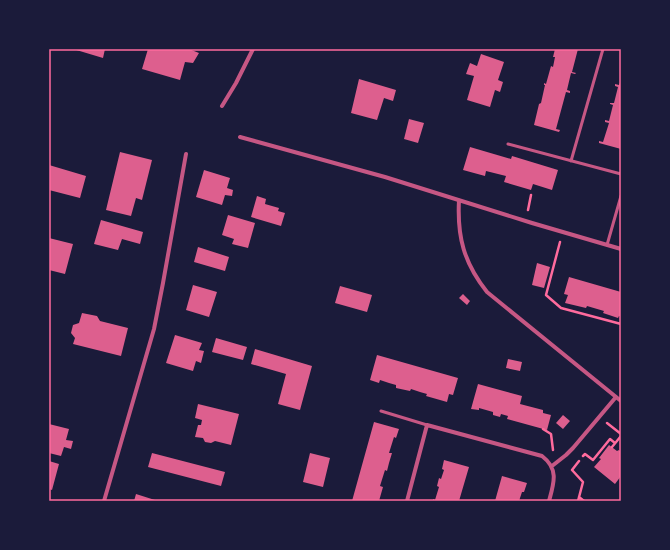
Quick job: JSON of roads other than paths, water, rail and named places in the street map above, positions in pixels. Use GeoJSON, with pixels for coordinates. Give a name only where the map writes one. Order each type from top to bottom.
{"type":"FeatureCollection","features":[{"type":"Feature","properties":{"kind":"street"},"geometry":{"type":"LineString","coordinates":[[222,106],[253,49]]}},
{"type":"Feature","properties":{"kind":"street"},"geometry":{"type":"LineString","coordinates":[[240,137],[378,175],[621,249]]}},
{"type":"Feature","properties":{"kind":"street"},"geometry":{"type":"LineString","coordinates":[[104,501],[154,329],[164,283],[186,154]]}},
{"type":"Feature","properties":{"kind":"street"},"geometry":{"type":"LineString","coordinates":[[459,200],[459,229],[461,244],[466,259],[476,279],[487,292],[621,401]]}},
{"type":"Feature","properties":{"kind":"street"},"geometry":{"type":"LineString","coordinates":[[552,466],[570,452],[616,397]]}},
{"type":"Feature","properties":{"kind":"street"},"geometry":{"type":"LineString","coordinates":[[407,501],[427,425],[542,456],[552,466],[554,483],[549,501]]}},
{"type":"Feature","properties":{"kind":"lane"},"geometry":{"type":"LineString","coordinates":[[571,161],[603,49]]}},
{"type":"Feature","properties":{"kind":"lane"},"geometry":{"type":"LineString","coordinates":[[508,144],[621,174]]}},
{"type":"Feature","properties":{"kind":"lane"},"geometry":{"type":"LineString","coordinates":[[607,245],[621,196]]}},
{"type":"Feature","properties":{"kind":"lane"},"geometry":{"type":"LineString","coordinates":[[381,412],[427,425]]}}]}
